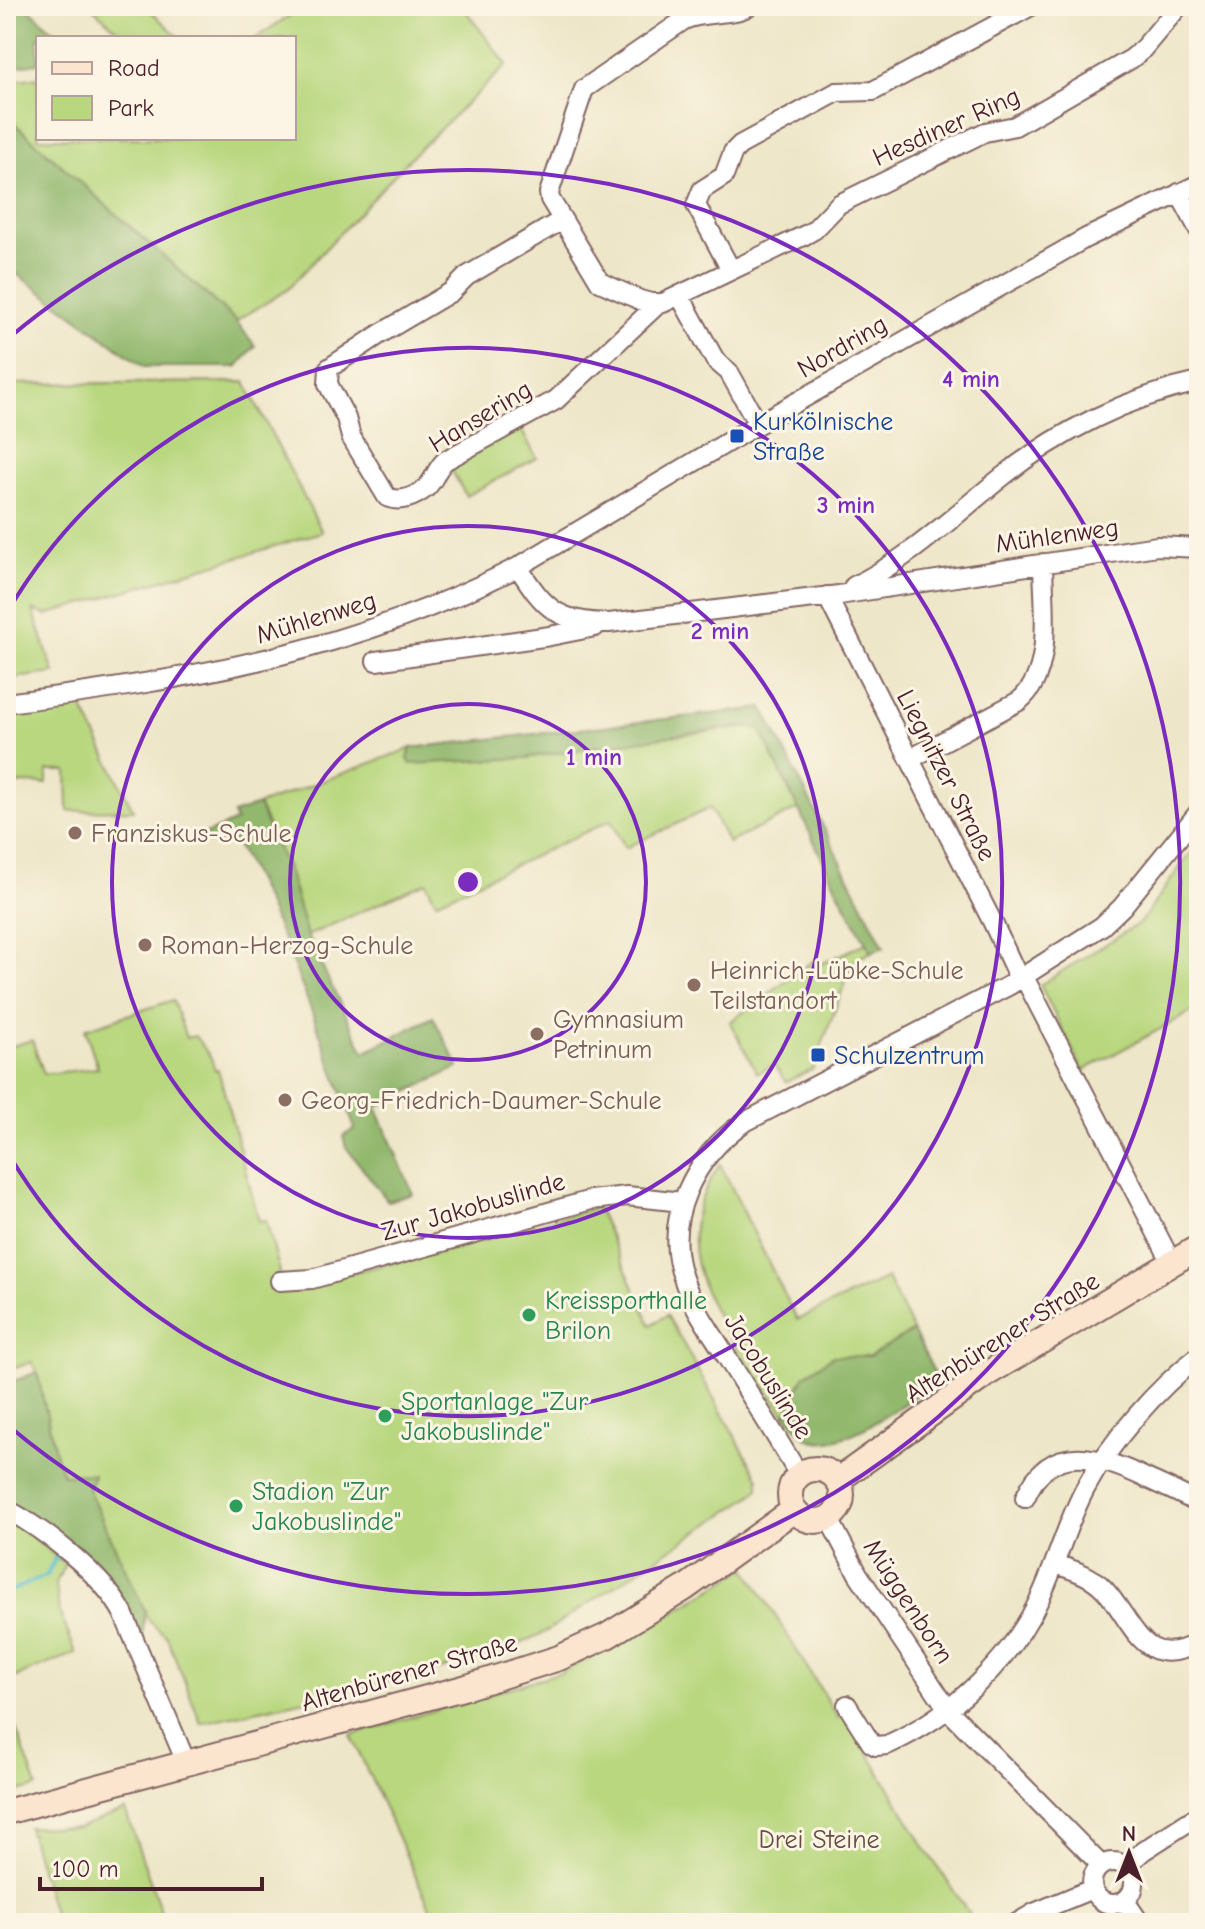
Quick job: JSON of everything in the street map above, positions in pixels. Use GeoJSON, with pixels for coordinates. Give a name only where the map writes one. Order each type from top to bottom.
{"type":"FeatureCollection","features":[{"type":"Feature","properties":{"kind":"street"},"geometry":{"type":"LineString","coordinates":[[658,304],[640,300],[600,282],[550,199],[549,187],[584,89],[684,20],[698,14],[729,13],[749,6]]}},
{"type":"Feature","properties":{"kind":"street"},"geometry":{"type":"LineString","coordinates":[[731,270],[696,205],[702,190],[724,176],[736,149],[837,92],[873,91],[1031,6]]}},
{"type":"Feature","properties":{"kind":"street","name":"Hesdiner Ring"},"geometry":{"type":"LineString","coordinates":[[658,304],[814,230],[839,204],[985,132],[1015,126],[1131,59],[1179,6]]}},
{"type":"Feature","properties":{"kind":"street","name":"Nordring"},"geometry":{"type":"LineString","coordinates":[[518,567],[758,424],[1086,238],[1199,184]]}},
{"type":"Feature","properties":{"kind":"street"},"geometry":{"type":"LineString","coordinates":[[1179,193],[1199,230]]}},
{"type":"Feature","properties":{"kind":"street","name":"Hansering"},"geometry":{"type":"LineString","coordinates":[[562,220],[467,276],[451,292],[329,368],[328,384],[346,418],[351,437],[382,493],[403,500],[425,488],[435,470],[446,460],[556,400],[658,304]]}},
{"type":"Feature","properties":{"kind":"street"},"geometry":{"type":"LineString","coordinates":[[680,296],[715,360],[729,372],[758,424]]}},
{"type":"Feature","properties":{"kind":"street"},"geometry":{"type":"LineString","coordinates":[[833,595],[904,558],[1030,456],[1116,408],[1199,382]]}},
{"type":"Feature","properties":{"kind":"street","name":"Mühlenweg"},"geometry":{"type":"LineString","coordinates":[[376,661],[550,636],[609,623],[833,595],[1157,546],[1199,548]]}},
{"type":"Feature","properties":{"kind":"street"},"geometry":{"type":"LineString","coordinates":[[904,558],[902,566],[905,573],[923,582]]}},
{"type":"Feature","properties":{"kind":"street"},"geometry":{"type":"LineString","coordinates":[[910,759],[1011,705],[1029,692],[1044,653],[1043,563]]}},
{"type":"Feature","properties":{"kind":"street","name":"Mühlenweg"},"geometry":{"type":"LineString","coordinates":[[6,703],[175,679],[304,651],[424,610],[518,567],[538,598],[554,612],[578,621],[609,623]]}},
{"type":"Feature","properties":{"kind":"street","name":"Liegnitzer Straße"},"geometry":{"type":"LineString","coordinates":[[833,595],[910,759],[993,923],[1172,1263]]}},
{"type":"Feature","properties":{"kind":"street","name":"Jacobuslinde"},"geometry":{"type":"LineString","coordinates":[[799,1475],[688,1292],[678,1249],[682,1202],[687,1188],[709,1154],[743,1123],[1021,978],[1116,915],[1199,812]]}},
{"type":"Feature","properties":{"kind":"street","name":"Zur Jakobuslinde"},"geometry":{"type":"LineString","coordinates":[[280,1281],[312,1279],[591,1200],[627,1196],[682,1202]]}},
{"type":"Feature","properties":{"kind":"street","name":"Altenbürener Straße"},"geometry":{"type":"LineString","coordinates":[[838,1480],[988,1373],[1199,1247]]}},
{"type":"Feature","properties":{"kind":"street","name":"Müggenborn"},"geometry":{"type":"LineString","coordinates":[[847,1705],[871,1743],[882,1746],[949,1711],[982,1679],[1026,1624],[1055,1564],[1076,1507],[1103,1461],[1147,1405],[1199,1356]]}},
{"type":"Feature","properties":{"kind":"street"},"geometry":{"type":"LineString","coordinates":[[1025,1498],[1051,1464],[1069,1458],[1103,1461],[1134,1472],[1199,1504]]}},
{"type":"Feature","properties":{"kind":"street"},"geometry":{"type":"LineString","coordinates":[[815,1469],[832,1473],[838,1480],[842,1501],[829,1519],[806,1520],[794,1510],[790,1491],[799,1475],[815,1469]]}},
{"type":"Feature","properties":{"kind":"street"},"geometry":{"type":"LineString","coordinates":[[6,1509],[70,1555],[117,1602],[186,1762]]}},
{"type":"Feature","properties":{"kind":"street","name":"Altenbürener Straße"},"geometry":{"type":"LineString","coordinates":[[6,1812],[467,1687],[574,1652],[607,1636],[685,1588],[794,1510]]}},
{"type":"Feature","properties":{"kind":"street","name":"Müggenborn"},"geometry":{"type":"LineString","coordinates":[[829,1519],[858,1574],[949,1711],[1101,1865]]}},
{"type":"Feature","properties":{"kind":"street"},"geometry":{"type":"LineString","coordinates":[[1055,1564],[1096,1582],[1116,1604],[1133,1632],[1152,1648],[1180,1650],[1199,1642]]}},
{"type":"Feature","properties":{"kind":"street"},"geometry":{"type":"LineString","coordinates":[[1126,1866],[1143,1851],[1199,1815]]}},
{"type":"Feature","properties":{"kind":"street"},"geometry":{"type":"LineString","coordinates":[[1114,1861],[1126,1866],[1132,1872],[1134,1888],[1125,1901],[1118,1904],[1102,1902],[1092,1889],[1092,1876],[1101,1865],[1114,1861]]}},
{"type":"Feature","properties":{"kind":"street"},"geometry":{"type":"LineString","coordinates":[[1017,1923],[1092,1889]]}},
{"type":"Feature","properties":{"kind":"street"},"geometry":{"type":"LineString","coordinates":[[1125,1901],[1140,1923]]}},
{"type":"Feature","properties":{"kind":"green space"},"geometry":{"type":"Polygon","coordinates":[[[6,6],[26,6],[59,36],[36,36],[36,63],[6,68],[6,6]]]}},
{"type":"Feature","properties":{"kind":"green space"},"geometry":{"type":"Polygon","coordinates":[[[90,6],[145,6],[178,36],[124,36],[90,6]]]}},
{"type":"Feature","properties":{"kind":"green space"},"geometry":{"type":"Polygon","coordinates":[[[304,6],[462,6],[507,65],[412,156],[287,290],[236,321],[6,116],[6,82],[36,77],[36,140],[296,140],[296,36],[259,36],[304,6]]]}},
{"type":"Feature","properties":{"kind":"green space"},"geometry":{"type":"Polygon","coordinates":[[[6,116],[236,321],[255,346],[237,367],[144,367],[6,266],[6,116]]]}},
{"type":"Feature","properties":{"kind":"green space"},"geometry":{"type":"Polygon","coordinates":[[[245,382],[322,532],[46,615],[33,610],[54,673],[6,679],[6,384],[245,382]]]}},
{"type":"Feature","properties":{"kind":"green space"},"geometry":{"type":"Polygon","coordinates":[[[519,426],[537,458],[466,496],[449,466],[519,426]]]}},
{"type":"Feature","properties":{"kind":"green space"},"geometry":{"type":"Polygon","coordinates":[[[81,705],[133,810],[68,811],[67,771],[47,771],[47,784],[19,783],[6,796],[6,715],[81,705]]]}},
{"type":"Feature","properties":{"kind":"green space"},"geometry":{"type":"Polygon","coordinates":[[[763,708],[884,947],[871,952],[760,729],[723,728],[525,758],[411,764],[408,759],[411,748],[763,708]]]}},
{"type":"Feature","properties":{"kind":"green space"},"geometry":{"type":"Polygon","coordinates":[[[753,727],[760,729],[798,809],[728,843],[710,808],[625,848],[611,820],[436,902],[426,882],[307,936],[289,873],[258,805],[411,748],[408,759],[411,763],[525,758],[632,740],[753,727]]]}},
{"type":"Feature","properties":{"kind":"green space"},"geometry":{"type":"Polygon","coordinates":[[[258,805],[289,873],[307,936],[364,1052],[433,1017],[459,1067],[376,1107],[413,1194],[388,1201],[346,1147],[343,1136],[355,1129],[271,912],[236,843],[206,842],[201,836],[236,821],[233,814],[258,805]]]}},
{"type":"Feature","properties":{"kind":"green space"},"geometry":{"type":"Polygon","coordinates":[[[1199,844],[1199,1008],[1083,1071],[1040,985],[1141,922],[1199,844]]]}},
{"type":"Feature","properties":{"kind":"green space"},"geometry":{"type":"Polygon","coordinates":[[[866,943],[871,952],[857,959],[851,967],[813,1069],[786,1082],[774,1065],[757,1073],[730,1022],[817,958],[821,964],[866,943]]]}},
{"type":"Feature","properties":{"kind":"green space","name":"Sportanlage \"Zur Jakobuslinde\""},"geometry":{"type":"Polygon","coordinates":[[[173,1000],[186,1038],[195,1036],[211,1058],[215,1070],[218,1069],[259,1221],[266,1220],[280,1272],[280,1289],[444,1251],[597,1207],[651,1325],[667,1315],[759,1479],[759,1488],[547,1631],[509,1649],[436,1671],[201,1723],[167,1637],[149,1621],[88,1489],[94,1474],[64,1476],[57,1460],[32,1362],[6,1371],[6,1048],[32,1040],[44,1074],[98,1068],[85,1029],[173,1000]]]}},
{"type":"Feature","properties":{"kind":"green space"},"geometry":{"type":"Polygon","coordinates":[[[720,1164],[797,1320],[887,1278],[913,1331],[870,1356],[833,1356],[804,1377],[785,1415],[720,1322],[698,1269],[694,1242],[696,1215],[720,1164]]]}},
{"type":"Feature","properties":{"kind":"green space"},"geometry":{"type":"Polygon","coordinates":[[[913,1331],[938,1380],[893,1411],[856,1432],[822,1441],[805,1436],[785,1415],[804,1376],[833,1356],[870,1356],[913,1331]]]}},
{"type":"Feature","properties":{"kind":"green space"},"geometry":{"type":"Polygon","coordinates":[[[37,1372],[63,1475],[94,1474],[88,1489],[145,1611],[141,1647],[119,1597],[6,1501],[6,1384],[37,1372]]]}},
{"type":"Feature","properties":{"kind":"green space"},"geometry":{"type":"Polygon","coordinates":[[[6,1514],[65,1564],[56,1583],[59,1611],[76,1653],[6,1681],[6,1514]]]}},
{"type":"Feature","properties":{"kind":"green space","name":"Drei Steine"},"geometry":{"type":"Polygon","coordinates":[[[746,1568],[838,1718],[845,1714],[922,1843],[975,1923],[437,1923],[351,1735],[562,1672],[635,1635],[746,1568]]]}},
{"type":"Feature","properties":{"kind":"green space"},"geometry":{"type":"Polygon","coordinates":[[[6,1701],[37,1787],[6,1795],[6,1701]]]}},
{"type":"Feature","properties":{"kind":"green space"},"geometry":{"type":"Polygon","coordinates":[[[125,1810],[165,1923],[56,1923],[28,1827],[78,1828],[125,1810]]]}},
{"type":"Feature","properties":{"kind":"waterway"},"geometry":{"type":"LineString","coordinates":[[6,1593],[47,1575],[58,1553]]}},
{"type":"Feature","properties":{"kind":"place","name":"Kurkölnische Straße"},"geometry":{"type":"Point","coordinates":[737,436]}},
{"type":"Feature","properties":{"kind":"place","name":"Franziskus-Schule"},"geometry":{"type":"Point","coordinates":[75,833]}},
{"type":"Feature","properties":{"kind":"place","name":"Roman-Herzog-Schule"},"geometry":{"type":"Point","coordinates":[145,945]}},
{"type":"Feature","properties":{"kind":"place","name":"Heinrich-Lübke-Schule Teilstandort"},"geometry":{"type":"Point","coordinates":[694,985]}},
{"type":"Feature","properties":{"kind":"place","name":"Gymnasium Petrinum"},"geometry":{"type":"Point","coordinates":[537,1034]}},
{"type":"Feature","properties":{"kind":"place","name":"Schulzentrum"},"geometry":{"type":"Point","coordinates":[818,1055]}},
{"type":"Feature","properties":{"kind":"place","name":"Georg-Friedrich-Daumer-Schule"},"geometry":{"type":"Point","coordinates":[285,1100]}},
{"type":"Feature","properties":{"kind":"place","name":"Kreissporthalle Brilon"},"geometry":{"type":"Point","coordinates":[529,1315]}},
{"type":"Feature","properties":{"kind":"place","name":"Sportanlage \"Zur Jakobuslinde\""},"geometry":{"type":"Point","coordinates":[385,1416]}},
{"type":"Feature","properties":{"kind":"place","name":"Stadion \"Zur Jakobuslinde\""},"geometry":{"type":"Point","coordinates":[236,1506]}}]}
